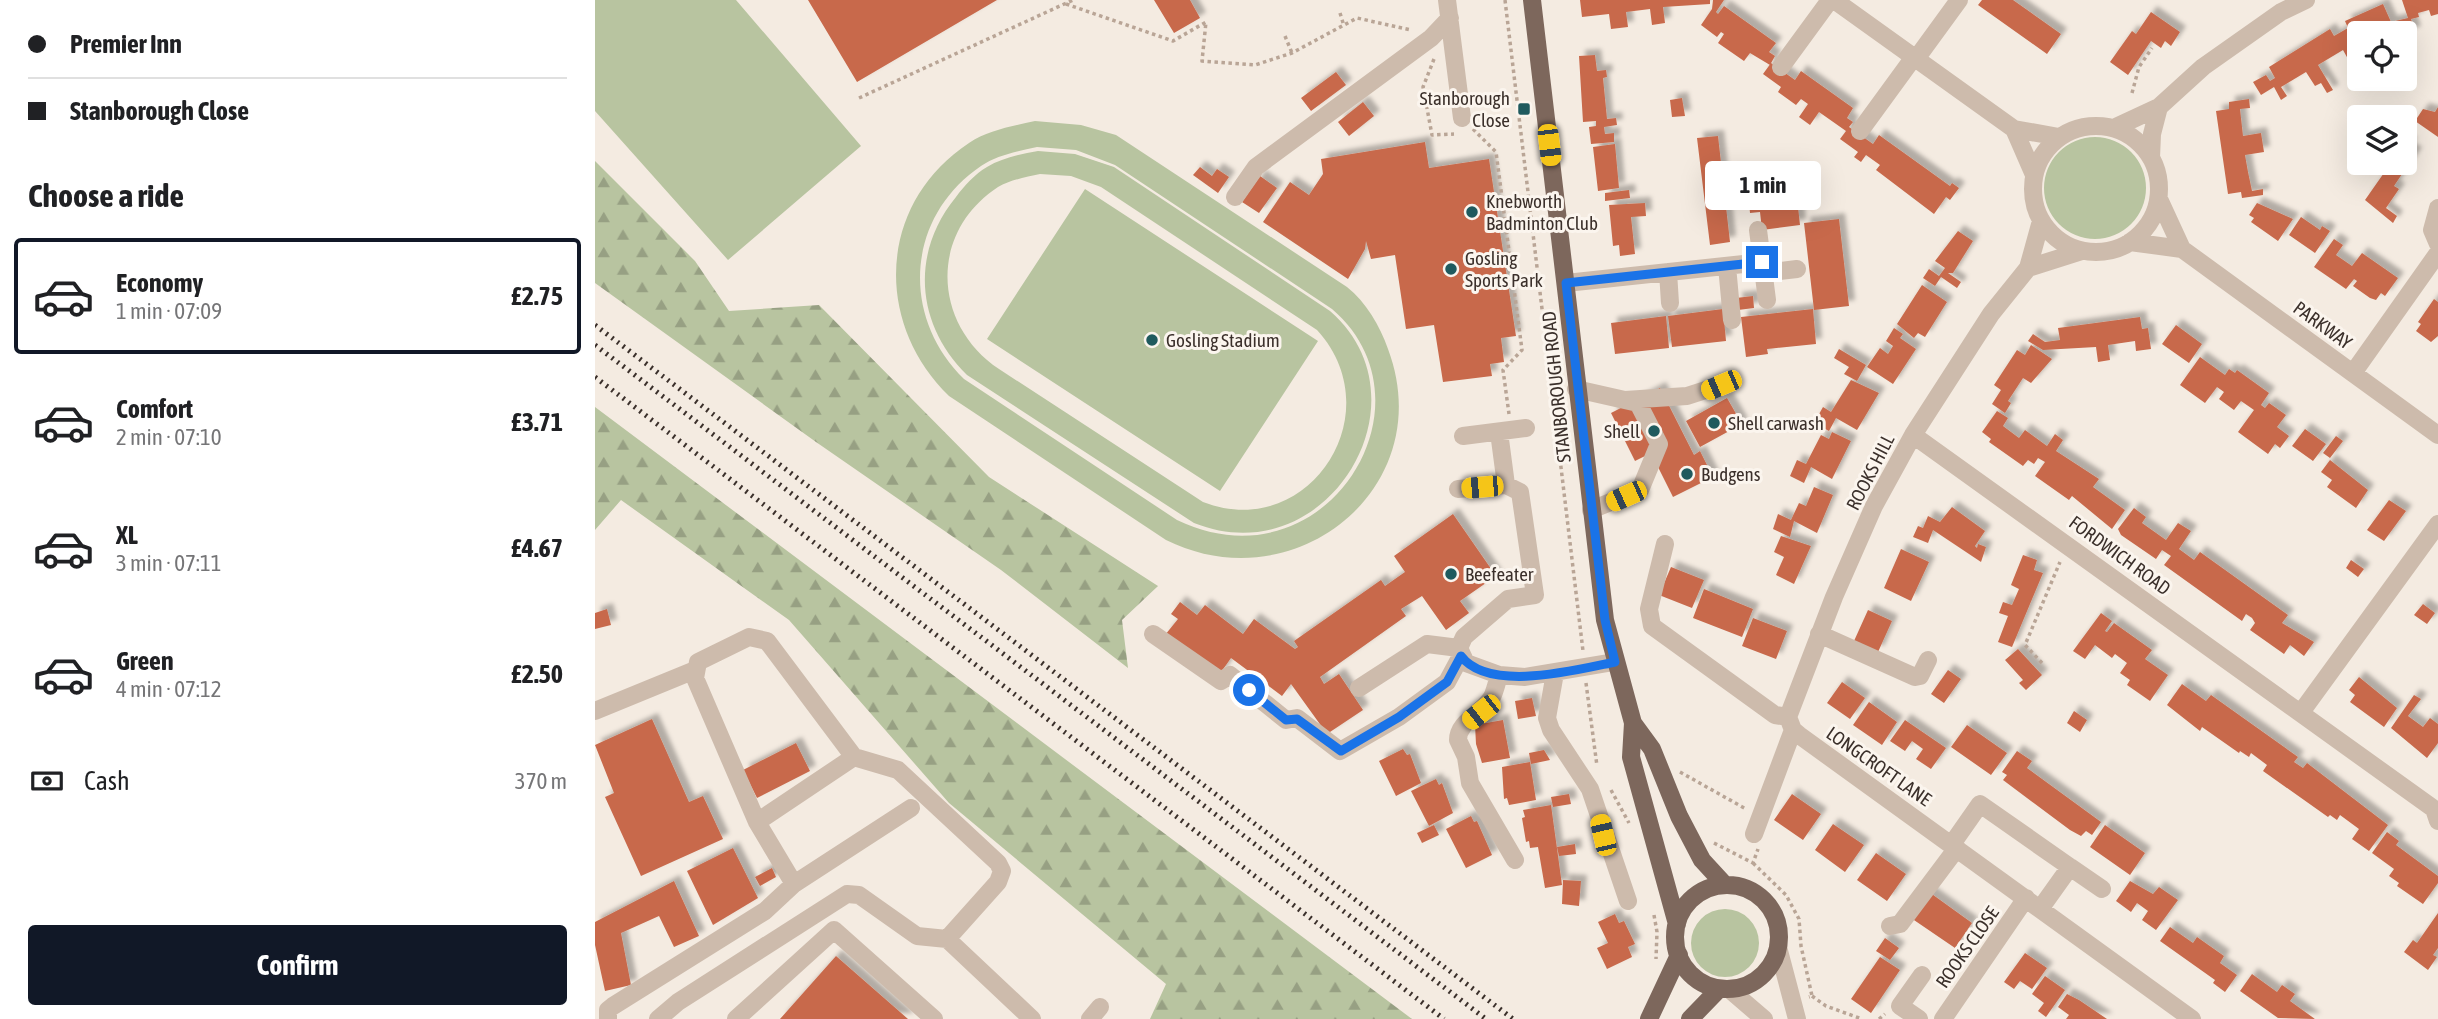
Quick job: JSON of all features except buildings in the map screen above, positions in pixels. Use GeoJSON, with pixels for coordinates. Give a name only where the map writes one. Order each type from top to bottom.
{"type":"FeatureCollection","features":[{"type":"Feature","properties":{"kind":"main road","name":"STANBOROUGH ROAD"},"geometry":{"type":"LineString","coordinates":[[1532,0],[1605,620],[1633,723],[1652,749],[1679,816],[1702,860],[1725,885]]}},
{"type":"Feature","properties":{"kind":"main road","name":"STANBOROUGH ROAD"},"geometry":{"type":"LineString","coordinates":[[1633,723],[1631,757],[1677,924]]}},
{"type":"Feature","properties":{"kind":"main road"},"geometry":{"type":"LineString","coordinates":[[1649,1019],[1679,955],[1677,924],[1684,908],[1696,896],[1725,885],[1740,887],[1766,903],[1775,916],[1779,947],[1773,963],[1765,974],[1753,983],[1724,989],[1690,1019]]}},
{"type":"Feature","properties":{"kind":"main road"},"geometry":{"type":"LineString","coordinates":[[1679,955],[1694,977],[1724,989]]}},
{"type":"Feature","properties":{"kind":"street"},"geometry":{"type":"LineString","coordinates":[[1781,67],[1832,0],[2014,129],[2059,137]]}},
{"type":"Feature","properties":{"kind":"street"},"geometry":{"type":"LineString","coordinates":[[1860,131],[1959,0]]}},
{"type":"Feature","properties":{"kind":"street"},"geometry":{"type":"LineString","coordinates":[[2116,127],[2159,107],[2277,6],[2306,0]]}},
{"type":"Feature","properties":{"kind":"street"},"geometry":{"type":"LineString","coordinates":[[1235,197],[1256,167],[1431,38],[1448,9]]}},
{"type":"Feature","properties":{"kind":"street"},"geometry":{"type":"LineString","coordinates":[[1448,9],[1462,118]]}},
{"type":"Feature","properties":{"kind":"street"},"geometry":{"type":"LineString","coordinates":[[2151,158],[2152,134],[2159,107]]}},
{"type":"Feature","properties":{"kind":"street"},"geometry":{"type":"LineString","coordinates":[[2096,125],[2116,127],[2142,146],[2151,158],[2157,173],[2159,199],[2148,225],[2130,242],[2101,253],[2083,251],[2063,244],[2041,221],[2032,190],[2034,175],[2046,149],[2059,137],[2076,128],[2096,125]]}},
{"type":"Feature","properties":{"kind":"street"},"geometry":{"type":"LineString","coordinates":[[2014,129],[2034,175]]}},
{"type":"Feature","properties":{"kind":"street","name":"PARKWAY"},"geometry":{"type":"LineString","coordinates":[[2159,199],[2182,250]]}},
{"type":"Feature","properties":{"kind":"street"},"geometry":{"type":"LineString","coordinates":[[2438,208],[2432,230],[2438,244]]}},
{"type":"Feature","properties":{"kind":"street","name":"ROOKS HILL"},"geometry":{"type":"LineString","coordinates":[[1758,831],[1819,634],[1874,506],[1913,435],[1991,314],[2028,268],[2041,221]]}},
{"type":"Feature","properties":{"kind":"street"},"geometry":{"type":"LineString","coordinates":[[1758,230],[1767,300]]}},
{"type":"Feature","properties":{"kind":"street","name":"PARKWAY"},"geometry":{"type":"LineString","coordinates":[[2130,242],[2182,250],[2438,435]]}},
{"type":"Feature","properties":{"kind":"street"},"geometry":{"type":"LineString","coordinates":[[2028,268],[2083,251]]}},
{"type":"Feature","properties":{"kind":"street"},"geometry":{"type":"LineString","coordinates":[[2353,373],[2438,253]]}},
{"type":"Feature","properties":{"kind":"street"},"geometry":{"type":"LineString","coordinates":[[1566,283],[1727,266],[1797,270]]}},
{"type":"Feature","properties":{"kind":"street"},"geometry":{"type":"LineString","coordinates":[[1727,266],[1733,320]]}},
{"type":"Feature","properties":{"kind":"street"},"geometry":{"type":"LineString","coordinates":[[1668,272],[1670,303]]}},
{"type":"Feature","properties":{"kind":"street"},"geometry":{"type":"LineString","coordinates":[[1625,400],[1687,396],[1721,385]]}},
{"type":"Feature","properties":{"kind":"street"},"geometry":{"type":"LineString","coordinates":[[1576,389],[1638,403],[1659,444],[1640,490],[1591,510]]}},
{"type":"Feature","properties":{"kind":"street"},"geometry":{"type":"LineString","coordinates":[[1463,436],[1512,430],[1506,485]]}},
{"type":"Feature","properties":{"kind":"street","name":"FORDWICH ROAD"},"geometry":{"type":"LineString","coordinates":[[1913,435],[2302,711],[2434,809],[2438,821]]}},
{"type":"Feature","properties":{"kind":"street"},"geometry":{"type":"LineString","coordinates":[[1153,634],[1221,681],[1230,674],[1286,720],[1297,719],[1341,751],[1399,717],[1447,682],[1464,637],[1509,599],[1535,595],[1520,492],[1506,485],[1458,489]]}},
{"type":"Feature","properties":{"kind":"street"},"geometry":{"type":"LineString","coordinates":[[2302,711],[2438,524]]}},
{"type":"Feature","properties":{"kind":"street","name":"LONGCROFT LANE"},"geometry":{"type":"LineString","coordinates":[[1665,544],[1649,608],[1652,625],[2192,1019]]}},
{"type":"Feature","properties":{"kind":"street"},"geometry":{"type":"LineString","coordinates":[[1819,634],[1915,677],[1920,676],[1928,660]]}},
{"type":"Feature","properties":{"kind":"street"},"geometry":{"type":"LineString","coordinates":[[793,884],[757,822],[695,678],[698,662],[749,637],[767,640],[854,757],[898,770],[998,863],[1002,871],[998,882],[947,939]]}},
{"type":"Feature","properties":{"kind":"street"},"geometry":{"type":"LineString","coordinates":[[1359,688],[1427,644],[1460,652],[1466,663],[1499,675],[1555,673],[1615,662]]}},
{"type":"Feature","properties":{"kind":"street"},"geometry":{"type":"LineString","coordinates":[[595,711],[695,670]]}},
{"type":"Feature","properties":{"kind":"street"},"geometry":{"type":"LineString","coordinates":[[1555,673],[1547,718],[1551,730],[1590,789],[1628,901]]}},
{"type":"Feature","properties":{"kind":"street"},"geometry":{"type":"LineString","coordinates":[[1499,675],[1492,697],[1481,712],[1461,727],[1458,740],[1466,757],[1471,783],[1515,860]]}},
{"type":"Feature","properties":{"kind":"street"},"geometry":{"type":"LineString","coordinates":[[757,822],[854,757]]}},
{"type":"Feature","properties":{"kind":"street"},"geometry":{"type":"LineString","coordinates":[[1890,926],[1900,924],[1980,804],[2102,890]]}},
{"type":"Feature","properties":{"kind":"street"},"geometry":{"type":"LineString","coordinates":[[608,1015],[765,911],[793,884],[911,808]]}},
{"type":"Feature","properties":{"kind":"street"},"geometry":{"type":"LineString","coordinates":[[2033,903],[2070,867]]}},
{"type":"Feature","properties":{"kind":"street"},"geometry":{"type":"LineString","coordinates":[[657,1019],[678,1002],[847,894],[859,895],[917,936],[947,939],[1032,1019]]}},
{"type":"Feature","properties":{"kind":"street","name":"ROOKS CLOSE"},"geometry":{"type":"LineString","coordinates":[[1943,1019],[2033,903]]}},
{"type":"Feature","properties":{"kind":"street"},"geometry":{"type":"LineString","coordinates":[[736,1019],[834,930],[934,1019]]}},
{"type":"Feature","properties":{"kind":"street"},"geometry":{"type":"LineString","coordinates":[[1779,947],[1797,1019]]}},
{"type":"Feature","properties":{"kind":"street"},"geometry":{"type":"LineString","coordinates":[[1919,1019],[1900,1006],[1922,975]]}},
{"type":"Feature","properties":{"kind":"street"},"geometry":{"type":"LineString","coordinates":[[1724,989],[1764,1019]]}},
{"type":"Feature","properties":{"kind":"path"},"geometry":{"type":"LineString","coordinates":[[859,98],[1073,0]]}},
{"type":"Feature","properties":{"kind":"path"},"geometry":{"type":"LineString","coordinates":[[1505,0],[1560,480],[1581,628]]}},
{"type":"Feature","properties":{"kind":"path"},"geometry":{"type":"LineString","coordinates":[[1066,4],[1173,41],[1206,22],[1202,61],[1255,65],[1292,53],[1357,18],[1422,32],[1431,38],[1438,49],[1423,87],[1432,135],[1477,133]]}},
{"type":"Feature","properties":{"kind":"path"},"geometry":{"type":"LineString","coordinates":[[1340,13],[1344,26]]}},
{"type":"Feature","properties":{"kind":"path"},"geometry":{"type":"LineString","coordinates":[[1285,36],[1292,53]]}},
{"type":"Feature","properties":{"kind":"path"},"geometry":{"type":"LineString","coordinates":[[2132,93],[2139,67],[2152,48]]}},
{"type":"Feature","properties":{"kind":"path"},"geometry":{"type":"LineString","coordinates":[[1462,118],[1496,152],[1522,350],[1503,370],[1512,430]]}},
{"type":"Feature","properties":{"kind":"path"},"geometry":{"type":"LineString","coordinates":[[2042,663],[2025,645],[2068,544]]}},
{"type":"Feature","properties":{"kind":"path"},"geometry":{"type":"LineString","coordinates":[[1587,690],[1598,771]]}},
{"type":"Feature","properties":{"kind":"path"},"geometry":{"type":"LineString","coordinates":[[1669,766],[1758,831],[1753,863]]}},
{"type":"Feature","properties":{"kind":"path"},"geometry":{"type":"LineString","coordinates":[[1605,782],[1620,804]]}},
{"type":"Feature","properties":{"kind":"path"},"geometry":{"type":"LineString","coordinates":[[1706,833],[1713,843],[1753,863],[1786,895],[1799,919],[1801,946],[1812,996],[1826,1006],[1861,1019]]}},
{"type":"Feature","properties":{"kind":"path"},"geometry":{"type":"LineString","coordinates":[[1806,999],[1812,996]]}},
{"type":"Feature","properties":{"kind":"green space"},"geometry":{"type":"Polygon","coordinates":[[[595,0],[736,0],[861,146],[728,260],[595,111],[595,0]]]}},
{"type":"Feature","properties":{"kind":"green space"},"geometry":{"type":"Polygon","coordinates":[[[1035,121],[1081,125],[1116,135],[1347,287],[1366,307],[1377,323],[1388,349],[1399,399],[1393,446],[1375,487],[1345,520],[1307,544],[1262,557],[1215,556],[1166,540],[949,396],[924,366],[907,334],[898,299],[896,264],[903,230],[917,197],[939,168],[969,143],[1001,129],[1035,121]],[[1037,147],[994,159],[956,187],[938,212],[926,239],[920,268],[921,297],[929,326],[943,354],[964,379],[1177,520],[1231,535],[1279,530],[1320,509],[1351,476],[1370,436],[1375,392],[1363,348],[1332,309],[1115,165],[1076,150],[1037,147]]]}},
{"type":"Feature","properties":{"kind":"green space"},"geometry":{"type":"Polygon","coordinates":[[[2095,137],[2114,141],[2131,152],[2142,169],[2146,188],[2142,207],[2131,224],[2114,235],[2095,239],[2076,235],[2059,224],[2048,207],[2044,188],[2048,169],[2059,152],[2076,141],[2095,137]]]}},
{"type":"Feature","properties":{"kind":"green space"},"geometry":{"type":"Polygon","coordinates":[[[1038,151],[1075,154],[1114,167],[1330,311],[1359,348],[1371,389],[1367,431],[1351,470],[1323,503],[1286,525],[1242,533],[1194,523],[967,375],[950,355],[937,334],[925,288],[931,241],[941,219],[974,177],[999,161],[1038,151]],[[1040,174],[998,187],[975,206],[959,229],[950,253],[947,279],[951,304],[961,328],[977,350],[999,369],[1203,502],[1241,510],[1276,504],[1306,487],[1328,462],[1342,432],[1346,398],[1338,363],[1317,330],[1101,187],[1071,176],[1040,174]]]}},
{"type":"Feature","properties":{"kind":"green space"},"geometry":{"type":"Polygon","coordinates":[[[595,161],[695,261],[729,311],[819,305],[989,477],[1158,586],[1122,620],[1128,668],[1001,570],[816,442],[595,283],[595,161]]]}},
{"type":"Feature","properties":{"kind":"green space","name":"Gosling Stadium"},"geometry":{"type":"Polygon","coordinates":[[[1085,189],[1318,341],[1220,491],[987,339],[1085,189]]]}},
{"type":"Feature","properties":{"kind":"green space"},"geometry":{"type":"Polygon","coordinates":[[[595,407],[1412,1019],[1150,1019],[1166,984],[949,803],[789,620],[621,500],[595,530],[595,407]]]}},
{"type":"Feature","properties":{"kind":"green space"},"geometry":{"type":"Polygon","coordinates":[[[1718,909],[1732,909],[1744,914],[1754,924],[1759,943],[1754,962],[1744,972],[1732,977],[1718,977],[1706,972],[1696,962],[1691,950],[1691,936],[1696,924],[1706,914],[1718,909]]]}},
{"type":"Feature","properties":{"kind":"railway"},"geometry":{"type":"LineString","coordinates":[[595,325],[1513,1019]]}},
{"type":"Feature","properties":{"kind":"railway"},"geometry":{"type":"LineString","coordinates":[[595,345],[1486,1019]]}},
{"type":"Feature","properties":{"kind":"railway"},"geometry":{"type":"LineString","coordinates":[[595,377],[1444,1019]]}},
{"type":"Feature","properties":{"kind":"place","name":"Stanborough Close"},"geometry":{"type":"Point","coordinates":[1524,109]}},
{"type":"Feature","properties":{"kind":"place","name":"Knebworth Badminton Club"},"geometry":{"type":"Point","coordinates":[1472,212]}},
{"type":"Feature","properties":{"kind":"place","name":"Gosling Sports Park"},"geometry":{"type":"Point","coordinates":[1451,269]}},
{"type":"Feature","properties":{"kind":"place","name":"Gosling Stadium"},"geometry":{"type":"Point","coordinates":[1152,340]}},
{"type":"Feature","properties":{"kind":"place","name":"Shell carwash"},"geometry":{"type":"Point","coordinates":[1714,423]}},
{"type":"Feature","properties":{"kind":"place","name":"Shell"},"geometry":{"type":"Point","coordinates":[1654,431]}},
{"type":"Feature","properties":{"kind":"place","name":"Budgens"},"geometry":{"type":"Point","coordinates":[1687,474]}},
{"type":"Feature","properties":{"kind":"place","name":"Beefeater"},"geometry":{"type":"Point","coordinates":[1451,574]}},
{"type":"Feature","properties":{"kind":"route"},"geometry":{"type":"LineString","coordinates":[[1249,690],[1286,720],[1297,719],[1341,751],[1399,717],[1447,682],[1461,656],[1466,663],[1499,675],[1525,677],[1615,662],[1605,620],[1571,348],[1566,283],[1762,262]]}}]}
